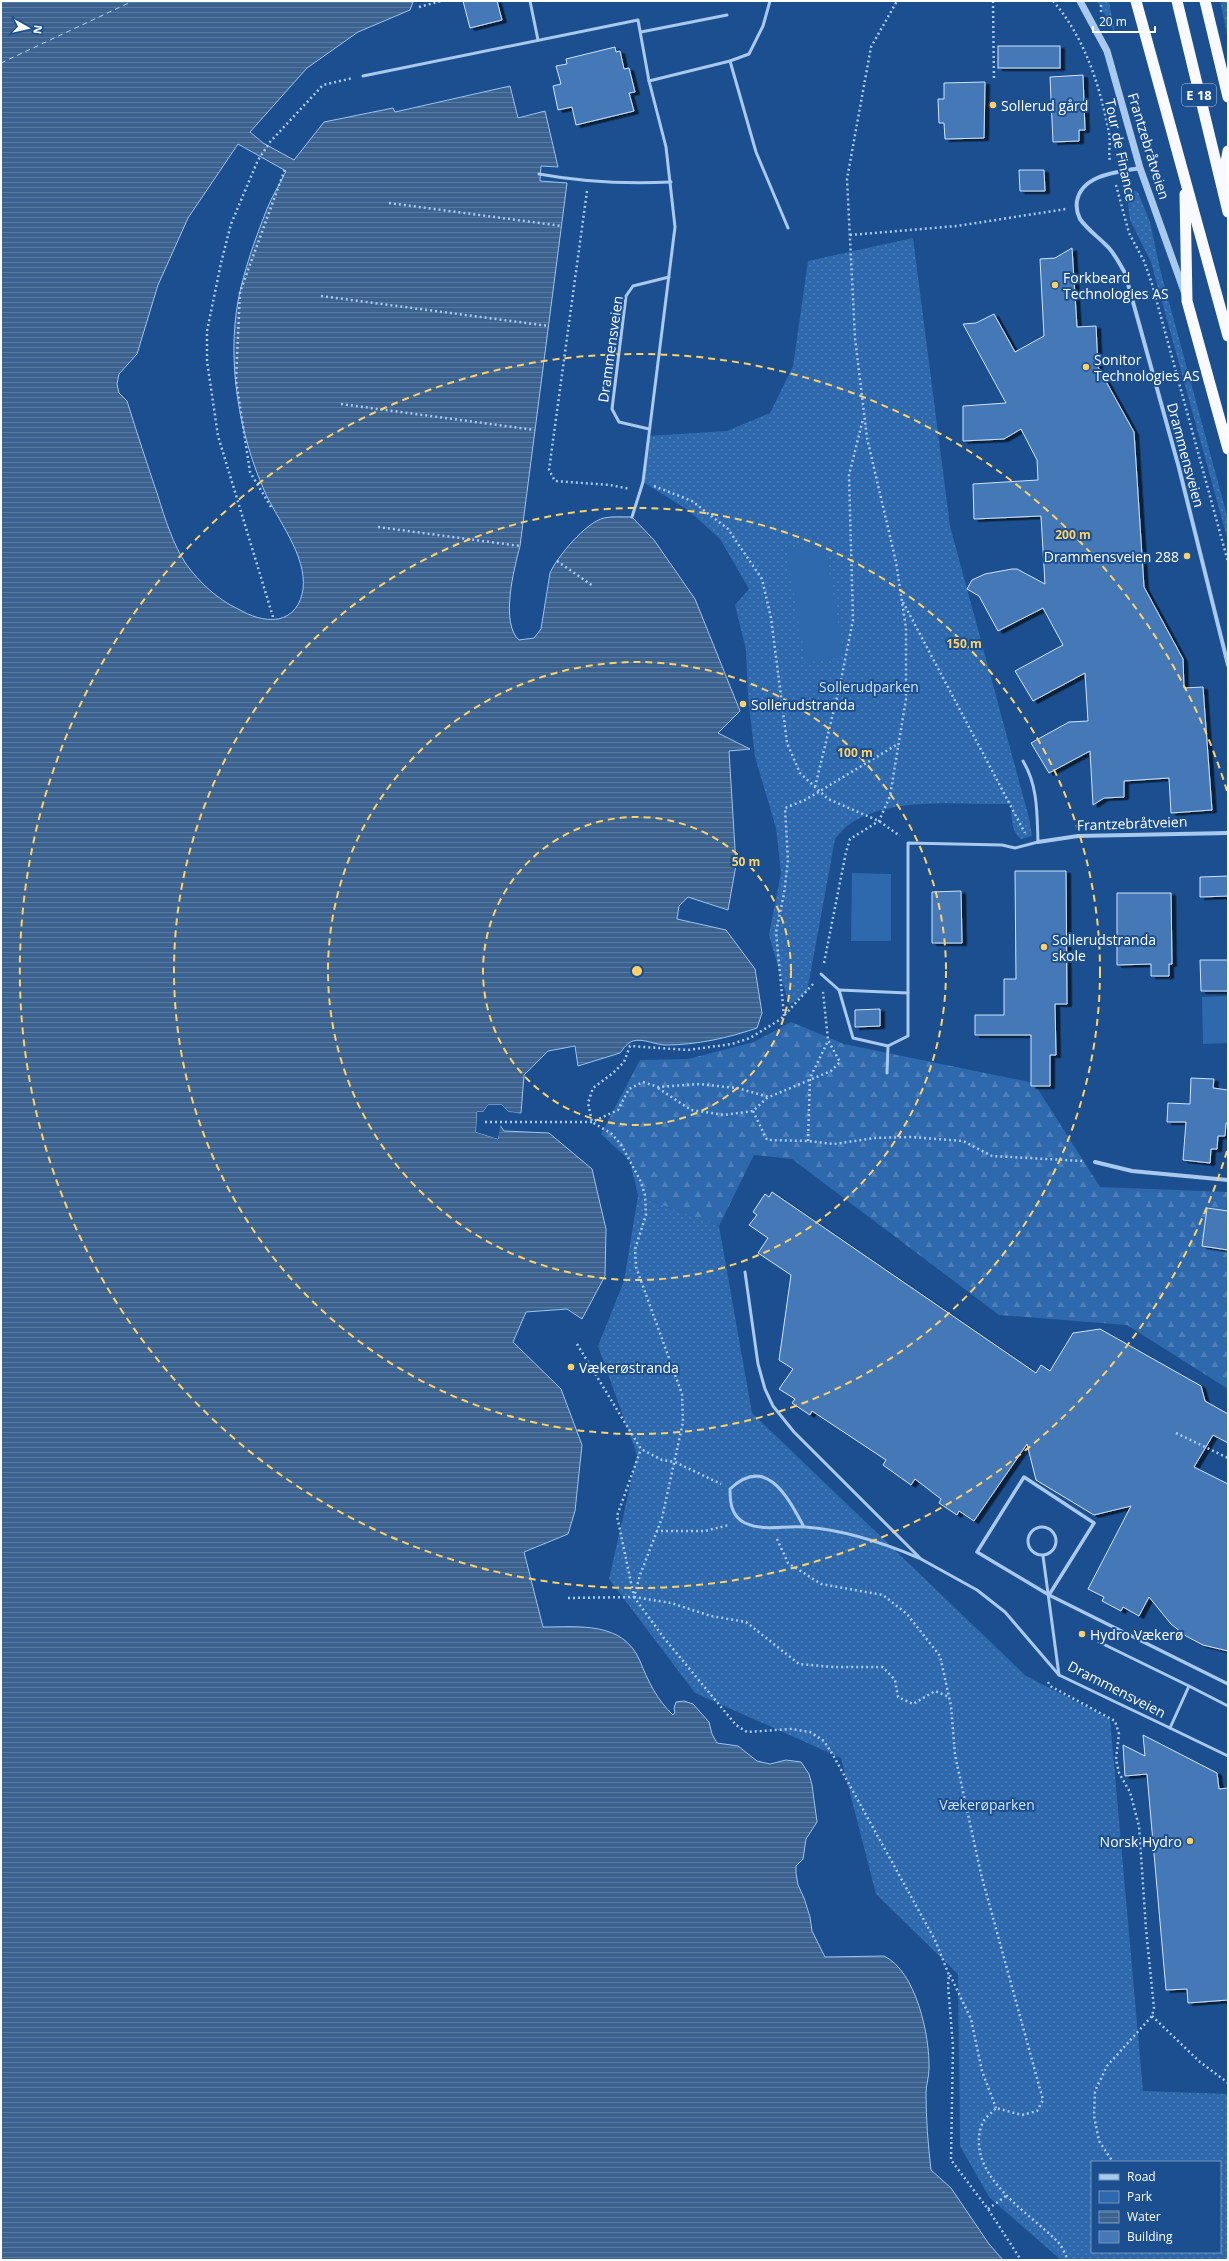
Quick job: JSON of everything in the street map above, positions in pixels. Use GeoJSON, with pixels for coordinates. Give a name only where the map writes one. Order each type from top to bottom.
{"type":"FeatureCollection","features":[{"type":"Feature","properties":{"kind":"highway","name":"E 18"},"geometry":{"type":"LineString","coordinates":[[1136,1],[1228,336]]}},
{"type":"Feature","properties":{"kind":"highway","name":"E 18"},"geometry":{"type":"LineString","coordinates":[[1177,1],[1221,190],[1228,212]]}},
{"type":"Feature","properties":{"kind":"highway","name":"E 18"},"geometry":{"type":"LineString","coordinates":[[1205,1],[1228,97]]}},
{"type":"Feature","properties":{"kind":"highway","name":"E 18"},"geometry":{"type":"LineString","coordinates":[[1221,190],[1228,151]]}},
{"type":"Feature","properties":{"kind":"highway"},"geometry":{"type":"LineString","coordinates":[[1185,180],[1187,301],[1228,449]]}},
{"type":"Feature","properties":{"kind":"street","name":"Frantzebråtveien"},"geometry":{"type":"LineString","coordinates":[[1080,1],[1107,51],[1140,168],[1187,301]]}},
{"type":"Feature","properties":{"kind":"street"},"geometry":{"type":"LineString","coordinates":[[1076,207],[1078,196],[1086,185],[1099,177],[1113,172],[1140,168]]}},
{"type":"Feature","properties":{"kind":"street","name":"Drammensveien"},"geometry":{"type":"LineString","coordinates":[[1076,207],[1080,218],[1090,231],[1107,246],[1124,273],[1179,468],[1228,665]]}},
{"type":"Feature","properties":{"kind":"street","name":"Frantzebråtveien"},"geometry":{"type":"LineString","coordinates":[[1038,842],[1078,836],[1228,833]]}},
{"type":"Feature","properties":{"kind":"street"},"geometry":{"type":"LineString","coordinates":[[1095,1162],[1132,1171],[1228,1180]]}},
{"type":"Feature","properties":{"kind":"street"},"geometry":{"type":"LineString","coordinates":[[1049,1595],[1094,1523],[1024,1477],[977,1552],[1049,1595],[1228,1684]]}},
{"type":"Feature","properties":{"kind":"lane"},"geometry":{"type":"LineString","coordinates":[[530,1],[538,40]]}},
{"type":"Feature","properties":{"kind":"lane"},"geometry":{"type":"LineString","coordinates":[[649,82],[730,61],[749,54],[763,26],[770,1]]}},
{"type":"Feature","properties":{"kind":"lane"},"geometry":{"type":"LineString","coordinates":[[641,32],[727,15]]}},
{"type":"Feature","properties":{"kind":"lane"},"geometry":{"type":"LineString","coordinates":[[363,76],[638,20],[649,82],[666,146],[675,227],[643,482],[632,517]]}},
{"type":"Feature","properties":{"kind":"lane"},"geometry":{"type":"LineString","coordinates":[[730,61],[756,152],[788,228]]}},
{"type":"Feature","properties":{"kind":"lane"},"geometry":{"type":"LineString","coordinates":[[539,174],[568,179],[641,184],[671,182]]}},
{"type":"Feature","properties":{"kind":"lane","name":"Drammensveien"},"geometry":{"type":"LineString","coordinates":[[649,429],[620,422],[612,409],[626,296],[633,286],[669,278]]}},
{"type":"Feature","properties":{"kind":"lane"},"geometry":{"type":"LineString","coordinates":[[821,974],[839,990],[853,1038],[888,1046],[908,1036],[908,843],[1002,845],[1015,848],[1038,842],[1035,791],[1029,772],[1023,761]]}},
{"type":"Feature","properties":{"kind":"lane"},"geometry":{"type":"LineString","coordinates":[[839,990],[908,993]]}},
{"type":"Feature","properties":{"kind":"lane"},"geometry":{"type":"LineString","coordinates":[[887,1073],[888,1046]]}},
{"type":"Feature","properties":{"kind":"lane"},"geometry":{"type":"LineString","coordinates":[[746,1272],[758,1364],[765,1389],[773,1406],[798,1437],[921,1559]]}},
{"type":"Feature","properties":{"kind":"lane"},"geometry":{"type":"LineString","coordinates":[[804,1527],[787,1496],[773,1481],[757,1476],[741,1479],[730,1489],[730,1504],[734,1512],[743,1522],[762,1529],[804,1527],[857,1537],[899,1550],[921,1559],[977,1590],[1005,1612],[1059,1675]]}},
{"type":"Feature","properties":{"kind":"lane"},"geometry":{"type":"LineString","coordinates":[[1043,1527],[1053,1533],[1056,1545],[1048,1554],[1043,1556],[1032,1552],[1027,1541],[1032,1530],[1043,1527]]}},
{"type":"Feature","properties":{"kind":"lane","name":"Drammensveien"},"geometry":{"type":"LineString","coordinates":[[1043,1556],[1059,1675],[1228,1756]]}},
{"type":"Feature","properties":{"kind":"lane"},"geometry":{"type":"LineString","coordinates":[[1099,1642],[1228,1706]]}},
{"type":"Feature","properties":{"kind":"lane","name":"Drammensveien"},"geometry":{"type":"LineString","coordinates":[[1170,1728],[1189,1686]]}},
{"type":"Feature","properties":{"kind":"path"},"geometry":{"type":"LineString","coordinates":[[419,7],[441,1]]}},
{"type":"Feature","properties":{"kind":"path"},"geometry":{"type":"LineString","coordinates":[[485,1122],[592,1122],[618,1110],[628,1089],[643,1082],[658,1087],[691,1110],[724,1115],[753,1111],[769,1097],[810,1078],[831,1071],[840,1062],[828,1040],[821,974],[850,839],[879,821],[890,796],[906,699],[906,628],[896,562],[867,438],[854,338],[847,179],[870,47],[898,1]]}},
{"type":"Feature","properties":{"kind":"path"},"geometry":{"type":"LineString","coordinates":[[993,1],[994,81]]}},
{"type":"Feature","properties":{"kind":"path","name":"Tour de Finance"},"geometry":{"type":"LineString","coordinates":[[1053,1],[1063,12],[1081,42],[1092,67],[1109,135],[1109,154],[1113,172],[1129,233],[1144,261],[1152,284],[1228,562]]}},
{"type":"Feature","properties":{"kind":"path"},"geometry":{"type":"LineString","coordinates":[[273,616],[218,436],[213,411],[206,346],[212,303],[231,224],[258,160],[270,142],[323,85],[363,76]]}},
{"type":"Feature","properties":{"kind":"path"},"geometry":{"type":"LineString","coordinates":[[271,507],[250,472],[236,380],[240,292],[285,169]]}},
{"type":"Feature","properties":{"kind":"path"},"geometry":{"type":"LineString","coordinates":[[588,180],[549,470],[555,481],[610,485],[641,491]]}},
{"type":"Feature","properties":{"kind":"path"},"geometry":{"type":"LineString","coordinates":[[389,203],[562,226]]}},
{"type":"Feature","properties":{"kind":"path"},"geometry":{"type":"LineString","coordinates":[[850,235],[957,226],[1076,207]]}},
{"type":"Feature","properties":{"kind":"path"},"geometry":{"type":"LineString","coordinates":[[321,296],[549,326]]}},
{"type":"Feature","properties":{"kind":"path"},"geometry":{"type":"LineString","coordinates":[[340,404],[536,430]]}},
{"type":"Feature","properties":{"kind":"path"},"geometry":{"type":"LineString","coordinates":[[815,787],[840,685],[853,620],[849,474],[864,416]]}},
{"type":"Feature","properties":{"kind":"path"},"geometry":{"type":"LineString","coordinates":[[643,482],[692,500],[728,529],[762,579],[771,618],[787,743],[800,773],[828,799],[879,821],[908,843]]}},
{"type":"Feature","properties":{"kind":"path"},"geometry":{"type":"LineString","coordinates":[[378,527],[520,546]]}},
{"type":"Feature","properties":{"kind":"path"},"geometry":{"type":"LineString","coordinates":[[557,561],[593,586]]}},
{"type":"Feature","properties":{"kind":"path"},"geometry":{"type":"LineString","coordinates":[[901,600],[1030,844]]}},
{"type":"Feature","properties":{"kind":"path"},"geometry":{"type":"LineString","coordinates":[[784,1017],[776,932],[784,894],[788,860],[785,808],[804,800],[898,744]]}},
{"type":"Feature","properties":{"kind":"path"},"geometry":{"type":"LineString","coordinates":[[634,1597],[656,1531],[662,1518],[683,1422],[682,1394],[636,1261],[634,1249],[646,1215],[645,1195],[641,1182],[622,1146],[612,1134],[592,1122],[588,1103],[593,1088],[613,1074],[624,1062],[630,1046],[688,1050],[732,1044],[750,1038],[784,1017],[821,974]]}},
{"type":"Feature","properties":{"kind":"path"},"geometry":{"type":"LineString","coordinates":[[808,1141],[810,1078],[828,1040]]}},
{"type":"Feature","properties":{"kind":"path"},"geometry":{"type":"LineString","coordinates":[[658,1087],[699,1084],[737,1088],[769,1097]]}},
{"type":"Feature","properties":{"kind":"path"},"geometry":{"type":"LineString","coordinates":[[753,1111],[767,1140],[808,1141],[834,1144],[874,1138],[911,1137],[962,1141],[992,1156],[1095,1162]]}},
{"type":"Feature","properties":{"kind":"path"},"geometry":{"type":"LineString","coordinates":[[577,1344],[642,1449],[662,1460],[675,1462],[730,1489]]}},
{"type":"Feature","properties":{"kind":"path"},"geometry":{"type":"LineString","coordinates":[[1176,1433],[1228,1458]]}},
{"type":"Feature","properties":{"kind":"path"},"geometry":{"type":"LineString","coordinates":[[642,1449],[617,1516],[634,1597],[664,1638],[736,1725],[747,1732],[791,1729],[810,1732],[824,1741],[935,1940],[971,2019],[982,2071],[996,2108]]}},
{"type":"Feature","properties":{"kind":"path"},"geometry":{"type":"LineString","coordinates":[[656,1531],[705,1531],[743,1522]]}},
{"type":"Feature","properties":{"kind":"path"},"geometry":{"type":"LineString","coordinates":[[773,1529],[788,1563],[821,1584],[883,1595],[907,1614],[940,1656],[949,1697],[955,1755],[981,1874],[1043,2100],[1037,2111],[1022,2115],[996,2108]]}},
{"type":"Feature","properties":{"kind":"path"},"geometry":{"type":"LineString","coordinates":[[568,1598],[634,1597],[671,1603],[711,1616],[746,1622],[800,1664],[833,1667],[883,1667],[895,1680],[898,1697],[913,1704],[935,1691],[949,1697]]}},
{"type":"Feature","properties":{"kind":"path"},"geometry":{"type":"LineString","coordinates":[[1043,1658],[1045,1678],[1050,1686],[1115,1721],[1119,1734],[1116,1759],[1120,1773],[1130,1792],[1140,1840],[1146,1929],[1154,2008],[1152,2016],[1107,2066],[1095,2091],[1093,2104],[1098,2135],[1112,2161]]}},
{"type":"Feature","properties":{"kind":"path"},"geometry":{"type":"LineString","coordinates":[[950,1975],[948,1985],[953,2046],[951,2160],[988,2209],[1021,2260]]}},
{"type":"Feature","properties":{"kind":"path"},"geometry":{"type":"LineString","coordinates":[[1152,2016],[1171,2032],[1200,2062],[1228,2083]]}},
{"type":"Feature","properties":{"kind":"path"},"geometry":{"type":"LineString","coordinates":[[996,2108],[982,2123],[978,2145],[985,2167],[1006,2196],[1058,2243],[1068,2260]]}},
{"type":"Feature","properties":{"kind":"path"},"geometry":{"type":"LineString","coordinates":[[988,2209],[1006,2196]]}},
{"type":"Feature","properties":{"kind":"green space"},"geometry":{"type":"Polygon","coordinates":[[[1097,1],[1109,1],[1115,33],[1097,1]]]}},
{"type":"Feature","properties":{"kind":"green space"},"geometry":{"type":"Polygon","coordinates":[[[1220,1],[1228,1],[1228,39],[1220,1]]]}},
{"type":"Feature","properties":{"kind":"green space"},"geometry":{"type":"Polygon","coordinates":[[[1126,188],[1138,192],[1150,222],[1160,269],[1228,519],[1228,541],[1151,262],[1130,220],[1126,188]]]}},
{"type":"Feature","properties":{"kind":"green space","name":"Sollerudparken"},"geometry":{"type":"Polygon","coordinates":[[[913,238],[950,526],[1029,818],[1032,836],[1021,839],[1015,832],[1012,823],[1011,804],[949,803],[905,805],[885,809],[865,816],[848,825],[835,839],[807,992],[789,1005],[769,935],[781,873],[776,828],[755,757],[748,697],[746,650],[735,605],[749,589],[720,539],[688,510],[643,482],[648,436],[727,431],[770,413],[793,366],[808,261],[913,238]]]}},
{"type":"Feature","properties":{"kind":"green space"},"geometry":{"type":"Polygon","coordinates":[[[824,543],[844,656],[806,663],[786,549],[824,543]]]}},
{"type":"Feature","properties":{"kind":"green space"},"geometry":{"type":"Polygon","coordinates":[[[852,873],[891,874],[891,941],[851,941],[852,873]]]}},
{"type":"Feature","properties":{"kind":"green space"},"geometry":{"type":"Polygon","coordinates":[[[1227,996],[1228,1043],[1203,1044],[1202,997],[1227,996]]]}},
{"type":"Feature","properties":{"kind":"green space"},"geometry":{"type":"Polygon","coordinates":[[[791,1022],[844,1044],[1034,1083],[1100,1187],[1228,1192],[1228,1389],[1127,1325],[999,1315],[792,1159],[754,1155],[719,1226],[638,1196],[630,1161],[601,1134],[640,1060],[688,1059],[754,1042],[791,1022]]]}},
{"type":"Feature","properties":{"kind":"green space","name":"Vækerøparken"},"geometry":{"type":"Polygon","coordinates":[[[638,1196],[719,1226],[752,1413],[1026,1676],[1110,1719],[1143,2091],[1228,2094],[1228,2260],[1061,2260],[989,2197],[960,2146],[958,1974],[876,1894],[841,1758],[695,1693],[609,1579],[637,1455],[598,1346],[624,1281],[638,1196]]]}},
{"type":"Feature","properties":{"kind":"water"},"geometry":{"type":"Polygon","coordinates":[[[1,1],[416,1],[413,2],[410,10],[358,32],[307,68],[250,132],[263,143],[294,160],[324,122],[393,108],[395,112],[510,86],[518,118],[545,111],[558,167],[541,166],[540,181],[567,183],[520,546],[510,595],[509,609],[513,632],[519,640],[534,638],[541,629],[550,573],[565,550],[581,533],[589,526],[604,518],[632,517],[654,540],[695,599],[740,711],[718,733],[750,749],[729,751],[736,865],[728,910],[688,897],[679,906],[677,919],[726,930],[755,969],[762,1013],[757,1028],[723,1038],[689,1044],[666,1045],[637,1040],[627,1044],[620,1053],[578,1066],[575,1046],[548,1051],[524,1075],[521,1113],[509,1112],[502,1105],[488,1105],[483,1112],[477,1112],[476,1132],[498,1139],[499,1124],[504,1131],[549,1133],[592,1169],[606,1229],[605,1276],[582,1319],[567,1309],[526,1312],[513,1342],[561,1389],[582,1445],[575,1511],[568,1534],[524,1552],[543,1627],[585,1627],[599,1629],[623,1639],[632,1648],[640,1661],[646,1676],[662,1703],[673,1715],[675,1712],[674,1708],[676,1702],[684,1701],[693,1704],[709,1722],[712,1734],[717,1743],[738,1746],[757,1761],[770,1764],[786,1760],[801,1762],[809,1774],[812,1785],[817,1822],[806,1839],[803,1859],[796,1866],[796,1873],[798,1885],[810,1917],[812,1931],[825,1957],[884,1956],[895,1964],[905,1975],[919,2006],[924,2023],[929,2055],[926,2112],[931,2170],[951,2188],[989,2244],[1003,2260],[1,2260],[1,1]],[[238,144],[188,218],[158,285],[137,354],[119,374],[117,384],[119,393],[127,401],[170,531],[186,564],[203,584],[230,605],[248,614],[267,619],[278,619],[292,612],[298,604],[302,594],[303,576],[296,551],[264,490],[248,445],[242,421],[235,373],[235,325],[240,289],[254,243],[271,199],[286,171],[238,144]]]}},
{"type":"Feature","properties":{"kind":"pier"},"geometry":{"type":"Polygon","coordinates":[[[488,1105],[502,1105],[509,1112],[523,1113],[509,1114],[501,1107],[489,1107],[484,1114],[479,1114],[478,1131],[496,1136],[497,1124],[501,1123],[498,1139],[476,1132],[477,1112],[483,1112],[488,1105]]]}},
{"type":"Feature","properties":{"kind":"building"},"geometry":{"type":"Polygon","coordinates":[[[463,1],[497,1],[502,20],[470,28],[463,1]]]}},
{"type":"Feature","properties":{"kind":"building"},"geometry":{"type":"Polygon","coordinates":[[[998,46],[1060,46],[1060,68],[998,68],[998,46]]]}},
{"type":"Feature","properties":{"kind":"building"},"geometry":{"type":"Polygon","coordinates":[[[615,47],[616,52],[620,51],[624,69],[629,68],[635,92],[629,93],[634,111],[576,125],[572,107],[558,110],[553,86],[561,84],[556,66],[567,64],[566,59],[615,47]]]}},
{"type":"Feature","properties":{"kind":"building"},"geometry":{"type":"Polygon","coordinates":[[[1083,75],[1085,130],[1079,130],[1079,141],[1053,142],[1050,77],[1083,75]]]}},
{"type":"Feature","properties":{"kind":"building"},"geometry":{"type":"Polygon","coordinates":[[[985,82],[984,138],[945,139],[944,123],[939,123],[938,99],[944,99],[944,83],[985,82]]]}},
{"type":"Feature","properties":{"kind":"building"},"geometry":{"type":"Polygon","coordinates":[[[1019,170],[1044,170],[1045,191],[1020,191],[1019,170]]]}},
{"type":"Feature","properties":{"kind":"building"},"geometry":{"type":"Polygon","coordinates":[[[1072,248],[1077,327],[1096,326],[1098,367],[1134,432],[1144,587],[1183,659],[1184,688],[1203,687],[1212,810],[1171,813],[1169,778],[1124,781],[1124,797],[1104,798],[1093,805],[1090,751],[1049,773],[1031,743],[1069,722],[1088,721],[1085,673],[1033,701],[1015,671],[1063,645],[1043,608],[998,631],[979,596],[967,589],[972,580],[985,574],[1012,569],[1017,569],[1045,584],[1041,516],[974,519],[973,484],[1038,480],[1037,460],[1021,429],[1004,439],[963,441],[963,406],[1006,403],[963,324],[976,323],[994,314],[1015,352],[1044,336],[1040,259],[1055,258],[1072,248]]]}},
{"type":"Feature","properties":{"kind":"building"},"geometry":{"type":"Polygon","coordinates":[[[1015,871],[1066,871],[1067,1004],[1055,1004],[1056,1055],[1050,1055],[1050,1086],[1031,1086],[1031,1035],[975,1035],[975,1015],[1004,1015],[1004,979],[1016,979],[1015,871]]]}},
{"type":"Feature","properties":{"kind":"building"},"geometry":{"type":"Polygon","coordinates":[[[1228,876],[1228,896],[1200,897],[1200,877],[1228,876]]]}},
{"type":"Feature","properties":{"kind":"building"},"geometry":{"type":"Polygon","coordinates":[[[961,891],[962,943],[932,943],[932,892],[961,891]]]}},
{"type":"Feature","properties":{"kind":"building"},"geometry":{"type":"Polygon","coordinates":[[[1117,893],[1171,893],[1172,964],[1169,964],[1169,976],[1151,976],[1151,964],[1117,965],[1117,893]]]}},
{"type":"Feature","properties":{"kind":"building"},"geometry":{"type":"Polygon","coordinates":[[[1200,960],[1228,960],[1228,991],[1201,991],[1200,960]]]}},
{"type":"Feature","properties":{"kind":"building"},"geometry":{"type":"Polygon","coordinates":[[[880,1009],[880,1026],[855,1027],[855,1010],[880,1009]]]}},
{"type":"Feature","properties":{"kind":"building"},"geometry":{"type":"Polygon","coordinates":[[[1191,1078],[1214,1079],[1213,1088],[1228,1090],[1228,1123],[1226,1123],[1225,1136],[1218,1136],[1217,1149],[1211,1149],[1210,1163],[1183,1160],[1186,1122],[1167,1122],[1168,1103],[1190,1104],[1191,1078]]]}},
{"type":"Feature","properties":{"kind":"building"},"geometry":{"type":"Polygon","coordinates":[[[772,1192],[1036,1373],[1041,1365],[1050,1371],[1073,1333],[1100,1329],[1201,1386],[1205,1401],[1228,1414],[1228,1443],[1213,1435],[1194,1467],[1228,1484],[1228,1651],[1203,1645],[1186,1636],[1171,1624],[1149,1597],[1139,1616],[1123,1607],[1121,1611],[1102,1601],[1104,1597],[1088,1589],[1131,1506],[1094,1515],[1036,1480],[1027,1444],[974,1521],[959,1511],[957,1515],[939,1503],[941,1499],[915,1479],[911,1485],[883,1465],[886,1460],[812,1411],[810,1415],[792,1403],[795,1399],[779,1389],[793,1369],[779,1360],[791,1275],[758,1253],[768,1238],[749,1225],[757,1215],[753,1212],[765,1194],[769,1197],[772,1192]]]}},
{"type":"Feature","properties":{"kind":"building"},"geometry":{"type":"Polygon","coordinates":[[[1207,1208],[1228,1211],[1228,1250],[1202,1246],[1207,1208]]]}},
{"type":"Feature","properties":{"kind":"building","name":"Norsk Hydro"},"geometry":{"type":"Polygon","coordinates":[[[1143,1735],[1217,1773],[1219,1789],[1228,1788],[1228,2000],[1188,2003],[1187,1989],[1166,1990],[1147,1774],[1125,1776],[1123,1745],[1145,1756],[1143,1735]]]}},
{"type":"Feature","properties":{"kind":"ferry route"},"geometry":{"type":"LineString","coordinates":[[1,63],[133,1]]}},
{"type":"Feature","properties":{"kind":"place","name":"Sollerud gård"},"geometry":{"type":"Point","coordinates":[993,105]}},
{"type":"Feature","properties":{"kind":"place","name":"Forkbeard Technologies AS"},"geometry":{"type":"Point","coordinates":[1055,285]}},
{"type":"Feature","properties":{"kind":"place","name":"Sonitor Technologies AS"},"geometry":{"type":"Point","coordinates":[1086,367]}},
{"type":"Feature","properties":{"kind":"place","name":"Drammensveien 288"},"geometry":{"type":"Point","coordinates":[1187,556]}},
{"type":"Feature","properties":{"kind":"place","name":"Sollerudstranda"},"geometry":{"type":"Point","coordinates":[743,704]}},
{"type":"Feature","properties":{"kind":"place","name":"Sollerudstranda skole"},"geometry":{"type":"Point","coordinates":[1044,947]}},
{"type":"Feature","properties":{"kind":"place","name":"Vækerøstranda"},"geometry":{"type":"Point","coordinates":[571,1367]}},
{"type":"Feature","properties":{"kind":"place","name":"Hydro Vækerø"},"geometry":{"type":"Point","coordinates":[1082,1634]}},
{"type":"Feature","properties":{"kind":"place","name":"Norsk Hydro"},"geometry":{"type":"Point","coordinates":[1190,1841]}}]}
